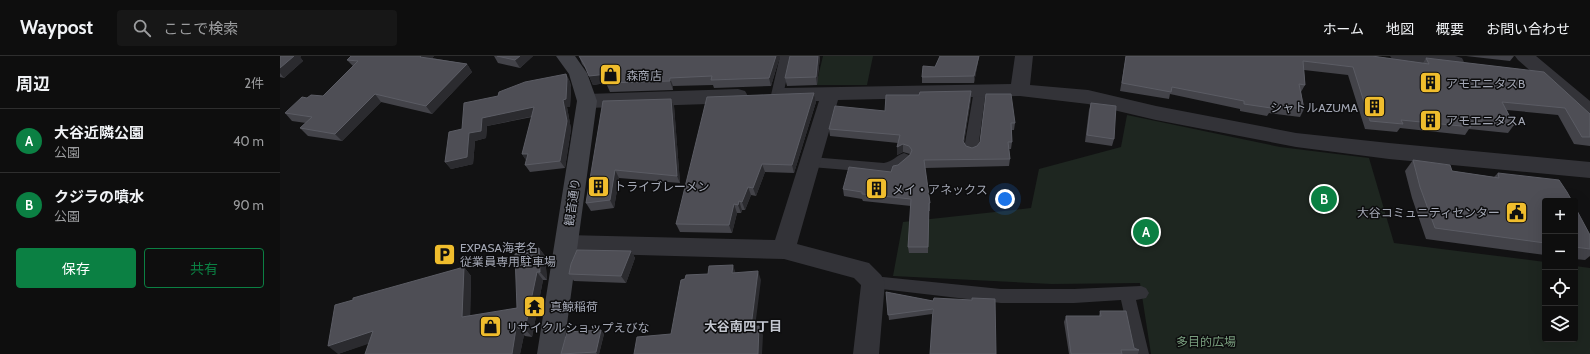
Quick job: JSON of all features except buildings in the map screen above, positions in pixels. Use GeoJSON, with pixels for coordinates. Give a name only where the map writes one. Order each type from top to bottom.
{"type":"FeatureCollection","features":[{"type":"Feature","properties":{"kind":"main road","name":"観音通り"},"geometry":{"type":"LineString","coordinates":[[550,354],[587,102],[578,73],[565,56]]}},
{"type":"Feature","properties":{"kind":"street"},"geometry":{"type":"LineString","coordinates":[[1020,90],[1024,56]]}},
{"type":"Feature","properties":{"kind":"street"},"geometry":{"type":"LineString","coordinates":[[1404,56],[1474,64]]}},
{"type":"Feature","properties":{"kind":"street"},"geometry":{"type":"LineString","coordinates":[[1518,62],[1542,72],[1590,112]]}},
{"type":"Feature","properties":{"kind":"street"},"geometry":{"type":"LineString","coordinates":[[587,102],[831,93],[1020,90],[1088,97],[1156,113],[1296,140],[1389,151],[1590,170]]}},
{"type":"Feature","properties":{"kind":"street"},"geometry":{"type":"LineString","coordinates":[[784,250],[831,93]]}},
{"type":"Feature","properties":{"kind":"street"},"geometry":{"type":"LineString","coordinates":[[1545,165],[1559,189]]}},
{"type":"Feature","properties":{"kind":"street"},"geometry":{"type":"LineString","coordinates":[[566,244],[784,250],[861,270],[873,282],[866,354]]}},
{"type":"Feature","properties":{"kind":"lane"},"geometry":{"type":"LineString","coordinates":[[764,95],[786,56]]}},
{"type":"Feature","properties":{"kind":"lane"},"geometry":{"type":"LineString","coordinates":[[971,149],[980,90]]}},
{"type":"Feature","properties":{"kind":"lane"},"geometry":{"type":"LineString","coordinates":[[811,162],[884,168],[892,167],[904,158]]}},
{"type":"Feature","properties":{"kind":"lane"},"geometry":{"type":"LineString","coordinates":[[873,282],[1001,296],[1074,296],[1134,293],[1141,354]]}},
{"type":"Feature","properties":{"kind":"green space"},"geometry":{"type":"Polygon","coordinates":[[[823,56],[873,56],[867,85],[816,85],[823,56]]]}},
{"type":"Feature","properties":{"kind":"green space","name":"多目的広場"},"geometry":{"type":"Polygon","coordinates":[[[1127,115],[1280,147],[1369,158],[1394,243],[1542,262],[1542,342],[1578,342],[1578,266],[1590,268],[1590,354],[1151,354],[1140,283],[1052,284],[893,276],[903,222],[1031,208],[1039,169],[1121,147],[1127,115]]]}},
{"type":"Feature","properties":{"kind":"place","name":"森商店"},"geometry":{"type":"Point","coordinates":[611,75]}},
{"type":"Feature","properties":{"kind":"place","name":"アモエニタスB"},"geometry":{"type":"Point","coordinates":[1431,83]}},
{"type":"Feature","properties":{"kind":"place","name":"シャトルAZUMA"},"geometry":{"type":"Point","coordinates":[1374,107]}},
{"type":"Feature","properties":{"kind":"place","name":"アモエニタスA"},"geometry":{"type":"Point","coordinates":[1431,120]}},
{"type":"Feature","properties":{"kind":"place","name":"トライブレーメン"},"geometry":{"type":"Point","coordinates":[599,186]}},
{"type":"Feature","properties":{"kind":"place","name":"メイ・アネックス"},"geometry":{"type":"Point","coordinates":[876,189]}},
{"type":"Feature","properties":{"kind":"place","name":"クジラの噴水"},"geometry":{"type":"Point","coordinates":[1324,199]}},
{"type":"Feature","properties":{"kind":"place","name":"大谷コミュニティセンター"},"geometry":{"type":"Point","coordinates":[1516,212]}},
{"type":"Feature","properties":{"kind":"place","name":"大谷近隣公園"},"geometry":{"type":"Point","coordinates":[1146,232]}},
{"type":"Feature","properties":{"kind":"place","name":"EXPASA海老名 従業員専用駐車場"},"geometry":{"type":"Point","coordinates":[445,254]}},
{"type":"Feature","properties":{"kind":"place","name":"真鯨稲荷"},"geometry":{"type":"Point","coordinates":[534,306]}},
{"type":"Feature","properties":{"kind":"place","name":"リサイクルショップえびな"},"geometry":{"type":"Point","coordinates":[490,327]}},
{"type":"Feature","properties":{"kind":"district","name":"大谷南四丁目"},"geometry":{"type":"Point","coordinates":[743,326]}}]}
